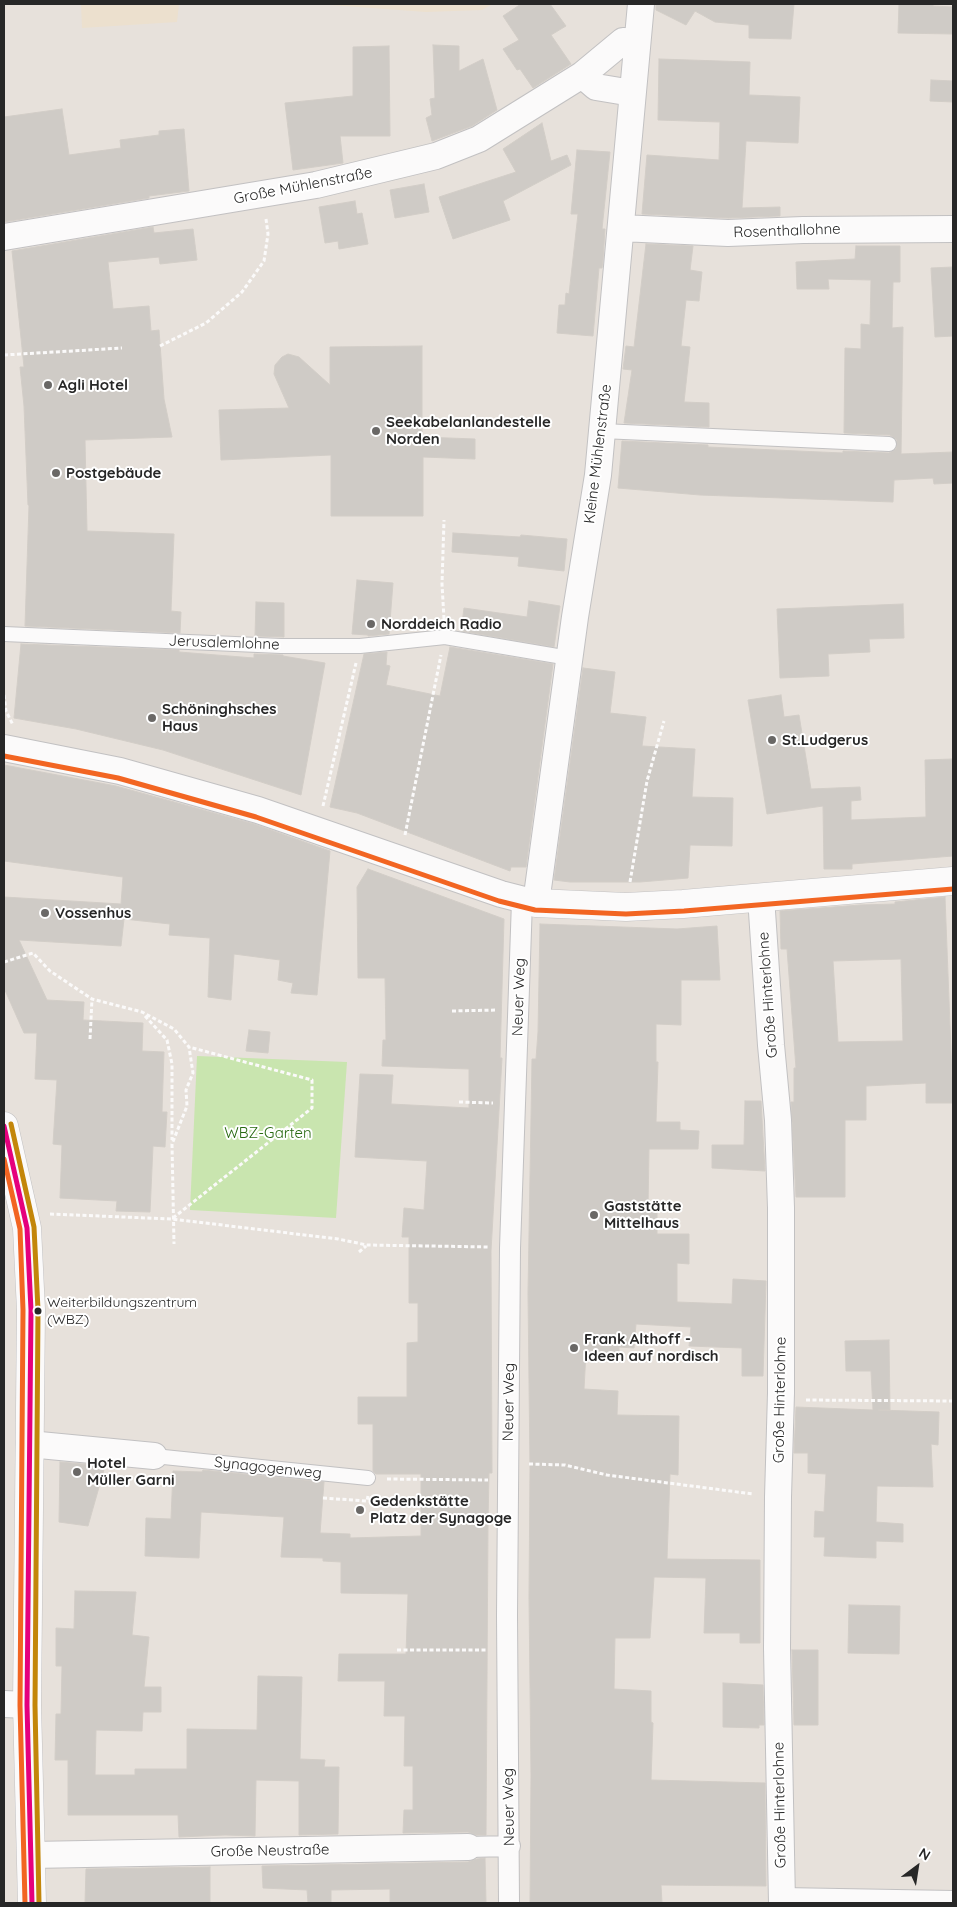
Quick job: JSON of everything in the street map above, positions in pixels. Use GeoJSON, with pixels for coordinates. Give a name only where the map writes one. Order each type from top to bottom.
{"type":"FeatureCollection","features":[{"type":"Feature","properties":{"kind":"street","name":"Kleine Mühlenstraße"},"geometry":{"type":"LineString","coordinates":[[529,902],[598,475],[641,4]]}},
{"type":"Feature","properties":{"kind":"street","name":"Große Mühlenstraße"},"geometry":{"type":"LineString","coordinates":[[4,237],[263,195],[316,185],[436,156],[479,139],[582,75],[623,41],[637,42]]}},
{"type":"Feature","properties":{"kind":"street"},"geometry":{"type":"LineString","coordinates":[[582,75],[596,87],[632,93]]}},
{"type":"Feature","properties":{"kind":"street","name":"Rosenthallohne"},"geometry":{"type":"LineString","coordinates":[[621,228],[728,233],[803,230],[953,229]]}},
{"type":"Feature","properties":{"kind":"street"},"geometry":{"type":"LineString","coordinates":[[4,748],[120,771],[258,810],[529,902],[626,907],[953,881]]}},
{"type":"Feature","properties":{"kind":"street","name":"Große Hinterlohne"},"geometry":{"type":"LineString","coordinates":[[761,897],[778,1120],[781,1208],[777,1648],[782,1899]]}},
{"type":"Feature","properties":{"kind":"street","name":"Neuer Weg"},"geometry":{"type":"LineString","coordinates":[[509,1903],[507,1650],[510,1248],[516,1104],[529,902]]}},
{"type":"Feature","properties":{"kind":"street"},"geometry":{"type":"LineString","coordinates":[[4,1126],[25,1213],[31,1310],[28,1444],[15,1705],[31,1856],[32,1903]]}},
{"type":"Feature","properties":{"kind":"street","name":"Synagogenweg"},"geometry":{"type":"LineString","coordinates":[[28,1444],[154,1456]]}},
{"type":"Feature","properties":{"kind":"street","name":"Große Neustraße"},"geometry":{"type":"LineString","coordinates":[[31,1856],[510,1846]]}},
{"type":"Feature","properties":{"kind":"lane"},"geometry":{"type":"LineString","coordinates":[[602,432],[889,444]]}},
{"type":"Feature","properties":{"kind":"lane","name":"Jerusalemlohne"},"geometry":{"type":"LineString","coordinates":[[4,634],[282,646],[360,646],[445,637],[569,658]]}},
{"type":"Feature","properties":{"kind":"lane","name":"Synagogenweg"},"geometry":{"type":"LineString","coordinates":[[154,1456],[368,1478]]}},
{"type":"Feature","properties":{"kind":"lane"},"geometry":{"type":"LineString","coordinates":[[782,1899],[953,1898]]}},
{"type":"Feature","properties":{"kind":"path"},"geometry":{"type":"LineString","coordinates":[[160,346],[206,324],[242,292],[264,261],[268,234],[263,195]]}},
{"type":"Feature","properties":{"kind":"path"},"geometry":{"type":"LineString","coordinates":[[4,355],[122,348]]}},
{"type":"Feature","properties":{"kind":"path"},"geometry":{"type":"LineString","coordinates":[[400,859],[445,637],[442,584],[444,520]]}},
{"type":"Feature","properties":{"kind":"path"},"geometry":{"type":"LineString","coordinates":[[317,830],[360,646]]}},
{"type":"Feature","properties":{"kind":"path"},"geometry":{"type":"LineString","coordinates":[[626,907],[647,781],[664,721]]}},
{"type":"Feature","properties":{"kind":"path"},"geometry":{"type":"LineString","coordinates":[[4,962],[33,953],[50,971],[92,999],[142,1012],[174,1029],[189,1046],[194,1073],[186,1090],[187,1106],[172,1144]]}},
{"type":"Feature","properties":{"kind":"path"},"geometry":{"type":"LineString","coordinates":[[90,1039],[92,999]]}},
{"type":"Feature","properties":{"kind":"path"},"geometry":{"type":"LineString","coordinates":[[452,1010],[501,1010]]}},
{"type":"Feature","properties":{"kind":"path"},"geometry":{"type":"LineString","coordinates":[[142,1012],[167,1040],[172,1064],[172,1219],[174,1244]]}},
{"type":"Feature","properties":{"kind":"path"},"geometry":{"type":"LineString","coordinates":[[172,1219],[312,1108],[312,1080],[189,1046]]}},
{"type":"Feature","properties":{"kind":"path"},"geometry":{"type":"LineString","coordinates":[[459,1102],[516,1104]]}},
{"type":"Feature","properties":{"kind":"path"},"geometry":{"type":"LineString","coordinates":[[25,1213],[172,1219],[338,1239],[367,1245],[510,1248]]}},
{"type":"Feature","properties":{"kind":"path"},"geometry":{"type":"LineString","coordinates":[[359,1252],[367,1245]]}},
{"type":"Feature","properties":{"kind":"path"},"geometry":{"type":"LineString","coordinates":[[780,1400],[953,1401]]}},
{"type":"Feature","properties":{"kind":"path"},"geometry":{"type":"LineString","coordinates":[[368,1478],[437,1481],[565,1464],[607,1475],[778,1497]]}},
{"type":"Feature","properties":{"kind":"path"},"geometry":{"type":"LineString","coordinates":[[397,1650],[507,1650]]}},
{"type":"Feature","properties":{"kind":"shaded area"},"geometry":{"type":"Polygon","coordinates":[[[81,4],[179,4],[177,22],[82,28],[81,4]]]}},
{"type":"Feature","properties":{"kind":"shaded area"},"geometry":{"type":"Polygon","coordinates":[[[317,4],[493,4],[482,10],[426,12],[317,4]]]}},
{"type":"Feature","properties":{"kind":"green space","name":"WBZ-Garten"},"geometry":{"type":"Polygon","coordinates":[[[197,1056],[347,1062],[336,1218],[190,1210],[197,1056]]]}},
{"type":"Feature","properties":{"kind":"building"},"geometry":{"type":"Polygon","coordinates":[[[521,4],[550,4],[566,26],[551,35],[571,64],[533,88],[520,69],[517,70],[503,49],[519,40],[503,16],[521,4]]]}},
{"type":"Feature","properties":{"kind":"building"},"geometry":{"type":"Polygon","coordinates":[[[656,4],[794,4],[791,39],[749,38],[749,25],[715,22],[695,11],[686,25],[656,10],[656,4]]]}},
{"type":"Feature","properties":{"kind":"building"},"geometry":{"type":"Polygon","coordinates":[[[899,4],[933,4],[933,6],[953,7],[953,34],[898,33],[899,4]]]}},
{"type":"Feature","properties":{"kind":"building"},"geometry":{"type":"Polygon","coordinates":[[[433,45],[459,46],[459,71],[483,59],[497,110],[472,126],[432,141],[426,118],[432,115],[430,99],[435,98],[433,45]]]}},
{"type":"Feature","properties":{"kind":"building"},"geometry":{"type":"Polygon","coordinates":[[[389,46],[390,136],[340,136],[343,163],[293,170],[285,103],[353,96],[353,47],[389,46]]]}},
{"type":"Feature","properties":{"kind":"building"},"geometry":{"type":"Polygon","coordinates":[[[659,59],[750,62],[749,95],[800,97],[798,143],[746,141],[742,208],[780,207],[780,216],[728,218],[642,214],[647,155],[719,160],[720,122],[658,120],[659,59]]]}},
{"type":"Feature","properties":{"kind":"building"},"geometry":{"type":"Polygon","coordinates":[[[931,80],[953,81],[953,102],[930,101],[931,80]]]}},
{"type":"Feature","properties":{"kind":"building"},"geometry":{"type":"Polygon","coordinates":[[[62,109],[69,155],[121,148],[120,140],[159,135],[159,131],[184,129],[189,191],[149,196],[149,198],[4,222],[4,117],[62,109]]]}},
{"type":"Feature","properties":{"kind":"building"},"geometry":{"type":"Polygon","coordinates":[[[542,123],[551,161],[567,155],[571,165],[503,201],[510,220],[453,239],[439,197],[516,172],[503,149],[542,123]]]}},
{"type":"Feature","properties":{"kind":"building"},"geometry":{"type":"Polygon","coordinates":[[[577,150],[610,152],[602,229],[605,229],[603,260],[602,268],[599,268],[593,336],[557,333],[559,305],[565,305],[566,293],[569,294],[578,214],[571,214],[577,150]]]}},
{"type":"Feature","properties":{"kind":"building"},"geometry":{"type":"Polygon","coordinates":[[[424,184],[429,212],[395,218],[390,190],[424,184]]]}},
{"type":"Feature","properties":{"kind":"building"},"geometry":{"type":"Polygon","coordinates":[[[355,201],[357,214],[362,213],[368,244],[339,249],[338,241],[325,243],[319,207],[355,201]]]}},
{"type":"Feature","properties":{"kind":"building"},"geometry":{"type":"Polygon","coordinates":[[[153,227],[154,233],[193,229],[197,260],[160,264],[159,257],[108,262],[113,309],[149,306],[151,331],[159,330],[164,399],[172,437],[85,440],[87,531],[174,534],[171,611],[181,612],[180,633],[25,626],[29,505],[20,367],[24,367],[12,251],[153,227]]]}},
{"type":"Feature","properties":{"kind":"building"},"geometry":{"type":"Polygon","coordinates":[[[646,244],[693,246],[690,270],[702,272],[699,301],[686,300],[681,346],[690,347],[684,402],[709,403],[709,427],[624,423],[632,370],[623,369],[626,346],[634,347],[646,244]]]}},
{"type":"Feature","properties":{"kind":"building"},"geometry":{"type":"Polygon","coordinates":[[[856,246],[900,246],[900,282],[893,282],[892,328],[903,327],[901,454],[953,452],[953,483],[934,484],[933,478],[894,480],[893,502],[700,495],[618,488],[622,441],[843,453],[843,451],[889,453],[896,449],[897,440],[890,435],[844,433],[845,348],[861,349],[861,324],[870,325],[871,280],[828,279],[829,289],[797,289],[796,262],[855,259],[856,246]]]}},
{"type":"Feature","properties":{"kind":"building"},"geometry":{"type":"Polygon","coordinates":[[[953,267],[953,336],[935,337],[931,268],[953,267]]]}},
{"type":"Feature","properties":{"kind":"building","name":"Seekabelanlandestelle Norden"},"geometry":{"type":"Polygon","coordinates":[[[422,346],[422,437],[475,439],[475,459],[423,457],[423,516],[331,516],[331,455],[221,460],[219,410],[289,408],[274,374],[275,365],[282,357],[288,354],[299,357],[330,385],[330,347],[422,346]]]}},
{"type":"Feature","properties":{"kind":"building"},"geometry":{"type":"Polygon","coordinates":[[[453,533],[520,537],[521,535],[567,539],[564,571],[518,566],[519,557],[452,552],[453,533]]]}},
{"type":"Feature","properties":{"kind":"building"},"geometry":{"type":"Polygon","coordinates":[[[357,580],[393,583],[389,634],[368,636],[352,634],[357,580]]]}},
{"type":"Feature","properties":{"kind":"building"},"geometry":{"type":"Polygon","coordinates":[[[529,601],[560,606],[554,647],[461,631],[464,608],[527,617],[529,601]]]}},
{"type":"Feature","properties":{"kind":"building"},"geometry":{"type":"Polygon","coordinates":[[[256,602],[284,603],[284,637],[255,636],[256,602]]]}},
{"type":"Feature","properties":{"kind":"building"},"geometry":{"type":"Polygon","coordinates":[[[903,604],[904,638],[869,639],[870,652],[828,654],[829,676],[780,678],[777,609],[903,604]]]}},
{"type":"Feature","properties":{"kind":"building"},"geometry":{"type":"Polygon","coordinates":[[[21,644],[179,650],[179,652],[254,658],[254,654],[283,655],[325,663],[301,795],[163,750],[76,729],[14,718],[21,644]]]}},
{"type":"Feature","properties":{"kind":"building"},"geometry":{"type":"Polygon","coordinates":[[[450,647],[553,664],[526,867],[511,867],[510,871],[357,813],[330,807],[364,654],[387,652],[386,665],[390,666],[386,685],[440,696],[450,647]]]}},
{"type":"Feature","properties":{"kind":"building"},"geometry":{"type":"Polygon","coordinates":[[[583,668],[615,672],[610,713],[646,717],[642,746],[695,749],[692,797],[733,798],[732,846],[690,845],[688,878],[640,882],[570,882],[554,880],[583,668]]]}},
{"type":"Feature","properties":{"kind":"building"},"geometry":{"type":"Polygon","coordinates":[[[781,695],[784,717],[799,715],[811,789],[860,787],[861,800],[851,801],[851,820],[926,817],[925,760],[952,759],[953,856],[852,864],[852,869],[824,869],[823,806],[767,814],[748,700],[781,695]]]}},
{"type":"Feature","properties":{"kind":"building"},"geometry":{"type":"Polygon","coordinates":[[[4,765],[116,786],[254,824],[330,851],[317,995],[291,993],[293,983],[278,980],[280,960],[234,954],[231,1000],[208,997],[210,938],[169,935],[170,924],[124,919],[121,946],[19,940],[47,1000],[84,1002],[83,1020],[143,1023],[142,1051],[164,1052],[162,1112],[167,1112],[165,1147],[153,1146],[150,1212],[116,1211],[117,1201],[60,1198],[62,1145],[53,1144],[57,1080],[35,1079],[37,1033],[24,1033],[4,988],[4,897],[121,904],[123,877],[4,861],[4,765]]]}},
{"type":"Feature","properties":{"kind":"building"},"geometry":{"type":"Polygon","coordinates":[[[368,869],[504,919],[500,1058],[502,1058],[491,1251],[492,1473],[489,1473],[488,1523],[486,1835],[476,1835],[468,1832],[403,1833],[404,1810],[413,1810],[413,1766],[404,1766],[405,1716],[384,1716],[385,1681],[338,1681],[339,1654],[406,1654],[408,1594],[341,1593],[341,1562],[323,1561],[323,1558],[281,1557],[284,1517],[201,1512],[199,1558],[145,1556],[146,1518],[171,1519],[173,1471],[202,1472],[203,1470],[324,1482],[320,1533],[350,1534],[350,1538],[421,1536],[421,1474],[376,1474],[373,1471],[373,1424],[358,1424],[358,1397],[407,1397],[407,1343],[418,1342],[418,1303],[409,1303],[409,1237],[402,1237],[404,1208],[424,1210],[427,1161],[355,1157],[360,1074],[393,1075],[391,1104],[469,1108],[469,1069],[382,1066],[383,1040],[386,1040],[385,978],[358,978],[357,887],[368,869]]]}},
{"type":"Feature","properties":{"kind":"building"},"geometry":{"type":"Polygon","coordinates":[[[945,897],[953,1103],[926,1103],[926,1083],[866,1086],[866,1120],[845,1120],[845,1197],[796,1197],[791,1102],[794,1102],[794,1068],[796,1068],[787,949],[781,949],[780,911],[895,904],[895,902],[945,897]],[[901,959],[833,961],[838,1042],[903,1041],[901,959]]]}},
{"type":"Feature","properties":{"kind":"building"},"geometry":{"type":"Polygon","coordinates":[[[540,924],[677,929],[717,926],[720,980],[681,980],[681,1025],[656,1024],[656,1062],[658,1062],[656,1122],[680,1122],[680,1130],[699,1131],[698,1149],[649,1149],[648,1208],[657,1208],[657,1234],[689,1234],[689,1264],[677,1263],[677,1302],[732,1304],[733,1279],[766,1281],[763,1376],[742,1376],[742,1348],[689,1346],[691,1327],[636,1324],[634,1348],[619,1347],[619,1355],[586,1352],[584,1389],[618,1391],[617,1415],[679,1416],[678,1475],[670,1474],[667,1559],[760,1560],[760,1643],[740,1643],[740,1633],[704,1633],[706,1578],[654,1577],[650,1638],[615,1638],[614,1689],[651,1691],[651,1722],[653,1723],[651,1780],[765,1783],[766,1886],[661,1885],[662,1903],[530,1903],[528,1293],[532,1059],[536,1059],[538,1032],[540,924]]]}},
{"type":"Feature","properties":{"kind":"building"},"geometry":{"type":"Polygon","coordinates":[[[249,1030],[270,1032],[268,1053],[246,1051],[249,1030]]]}},
{"type":"Feature","properties":{"kind":"building"},"geometry":{"type":"Polygon","coordinates":[[[745,1101],[761,1101],[765,1171],[712,1168],[712,1145],[744,1145],[745,1101]]]}},
{"type":"Feature","properties":{"kind":"building"},"geometry":{"type":"Polygon","coordinates":[[[889,1340],[890,1410],[878,1410],[939,1412],[938,1445],[931,1444],[933,1487],[877,1486],[876,1522],[903,1524],[903,1542],[876,1541],[876,1558],[824,1556],[825,1537],[814,1537],[815,1511],[824,1512],[826,1474],[808,1473],[808,1453],[794,1453],[796,1407],[873,1410],[871,1371],[846,1371],[845,1341],[889,1340]]]}},
{"type":"Feature","properties":{"kind":"building"},"geometry":{"type":"Polygon","coordinates":[[[60,1462],[105,1466],[88,1526],[59,1522],[60,1462]]]}},
{"type":"Feature","properties":{"kind":"building"},"geometry":{"type":"Polygon","coordinates":[[[75,1591],[136,1592],[132,1635],[149,1637],[144,1687],[161,1687],[161,1712],[143,1712],[142,1731],[96,1730],[95,1775],[135,1775],[135,1769],[187,1769],[187,1729],[257,1730],[258,1676],[302,1677],[300,1759],[325,1760],[324,1767],[339,1767],[338,1834],[299,1835],[299,1781],[256,1780],[255,1836],[179,1837],[178,1815],[68,1815],[68,1760],[55,1760],[56,1714],[61,1714],[62,1666],[56,1666],[56,1628],[74,1629],[75,1591]]]}},
{"type":"Feature","properties":{"kind":"building"},"geometry":{"type":"Polygon","coordinates":[[[849,1605],[900,1606],[899,1654],[848,1653],[849,1605]]]}},
{"type":"Feature","properties":{"kind":"building"},"geometry":{"type":"Polygon","coordinates":[[[792,1650],[818,1650],[818,1725],[794,1725],[792,1650]]]}},
{"type":"Feature","properties":{"kind":"building"},"geometry":{"type":"Polygon","coordinates":[[[723,1683],[763,1685],[764,1725],[759,1725],[759,1728],[723,1727],[723,1683]]]}},
{"type":"Feature","properties":{"kind":"building"},"geometry":{"type":"Polygon","coordinates":[[[485,1858],[486,1903],[390,1903],[390,1889],[331,1890],[331,1903],[308,1903],[307,1890],[263,1888],[262,1866],[468,1862],[485,1858]]]}},
{"type":"Feature","properties":{"kind":"building"},"geometry":{"type":"Polygon","coordinates":[[[210,1867],[210,1903],[85,1903],[86,1869],[210,1867]]]}},
{"type":"Feature","properties":{"kind":"transit line"},"geometry":{"type":"LineString","coordinates":[[4,756],[118,778],[256,817],[499,901],[535,910],[626,914],[953,889]]}},
{"type":"Feature","properties":{"kind":"transit line"},"geometry":{"type":"LineString","coordinates":[[11,1124],[34,1227],[38,1310],[35,1705],[39,1903]]}},
{"type":"Feature","properties":{"kind":"transit line"},"geometry":{"type":"LineString","coordinates":[[4,1126],[27,1228],[31,1310],[27,1705],[32,1903]]}},
{"type":"Feature","properties":{"kind":"transit line"},"geometry":{"type":"LineString","coordinates":[[4,1159],[20,1229],[23,1310],[20,1705],[25,1903]]}},
{"type":"Feature","properties":{"kind":"place","name":"Agli Hotel"},"geometry":{"type":"Point","coordinates":[48,385]}},
{"type":"Feature","properties":{"kind":"place","name":"Seekabelanlandestelle Norden"},"geometry":{"type":"Point","coordinates":[376,431]}},
{"type":"Feature","properties":{"kind":"place","name":"Postgebäude"},"geometry":{"type":"Point","coordinates":[56,473]}},
{"type":"Feature","properties":{"kind":"place","name":"Norddeich Radio"},"geometry":{"type":"Point","coordinates":[371,624]}},
{"type":"Feature","properties":{"kind":"place","name":"Schöninghsches Haus"},"geometry":{"type":"Point","coordinates":[152,718]}},
{"type":"Feature","properties":{"kind":"place","name":"St.Ludgerus"},"geometry":{"type":"Point","coordinates":[772,740]}},
{"type":"Feature","properties":{"kind":"place","name":"Vossenhus"},"geometry":{"type":"Point","coordinates":[45,913]}},
{"type":"Feature","properties":{"kind":"place","name":"Gaststätte Mittelhaus"},"geometry":{"type":"Point","coordinates":[594,1215]}},
{"type":"Feature","properties":{"kind":"place","name":"Weiterbildungszentrum (WBZ)"},"geometry":{"type":"Point","coordinates":[38,1311]}},
{"type":"Feature","properties":{"kind":"place","name":"Frank Althoff - Ideen auf nordisch"},"geometry":{"type":"Point","coordinates":[574,1348]}},
{"type":"Feature","properties":{"kind":"place","name":"Hotel Müller Garni"},"geometry":{"type":"Point","coordinates":[77,1472]}},
{"type":"Feature","properties":{"kind":"place","name":"Gedenkstätte Platz der Synagoge"},"geometry":{"type":"Point","coordinates":[360,1510]}}]}
